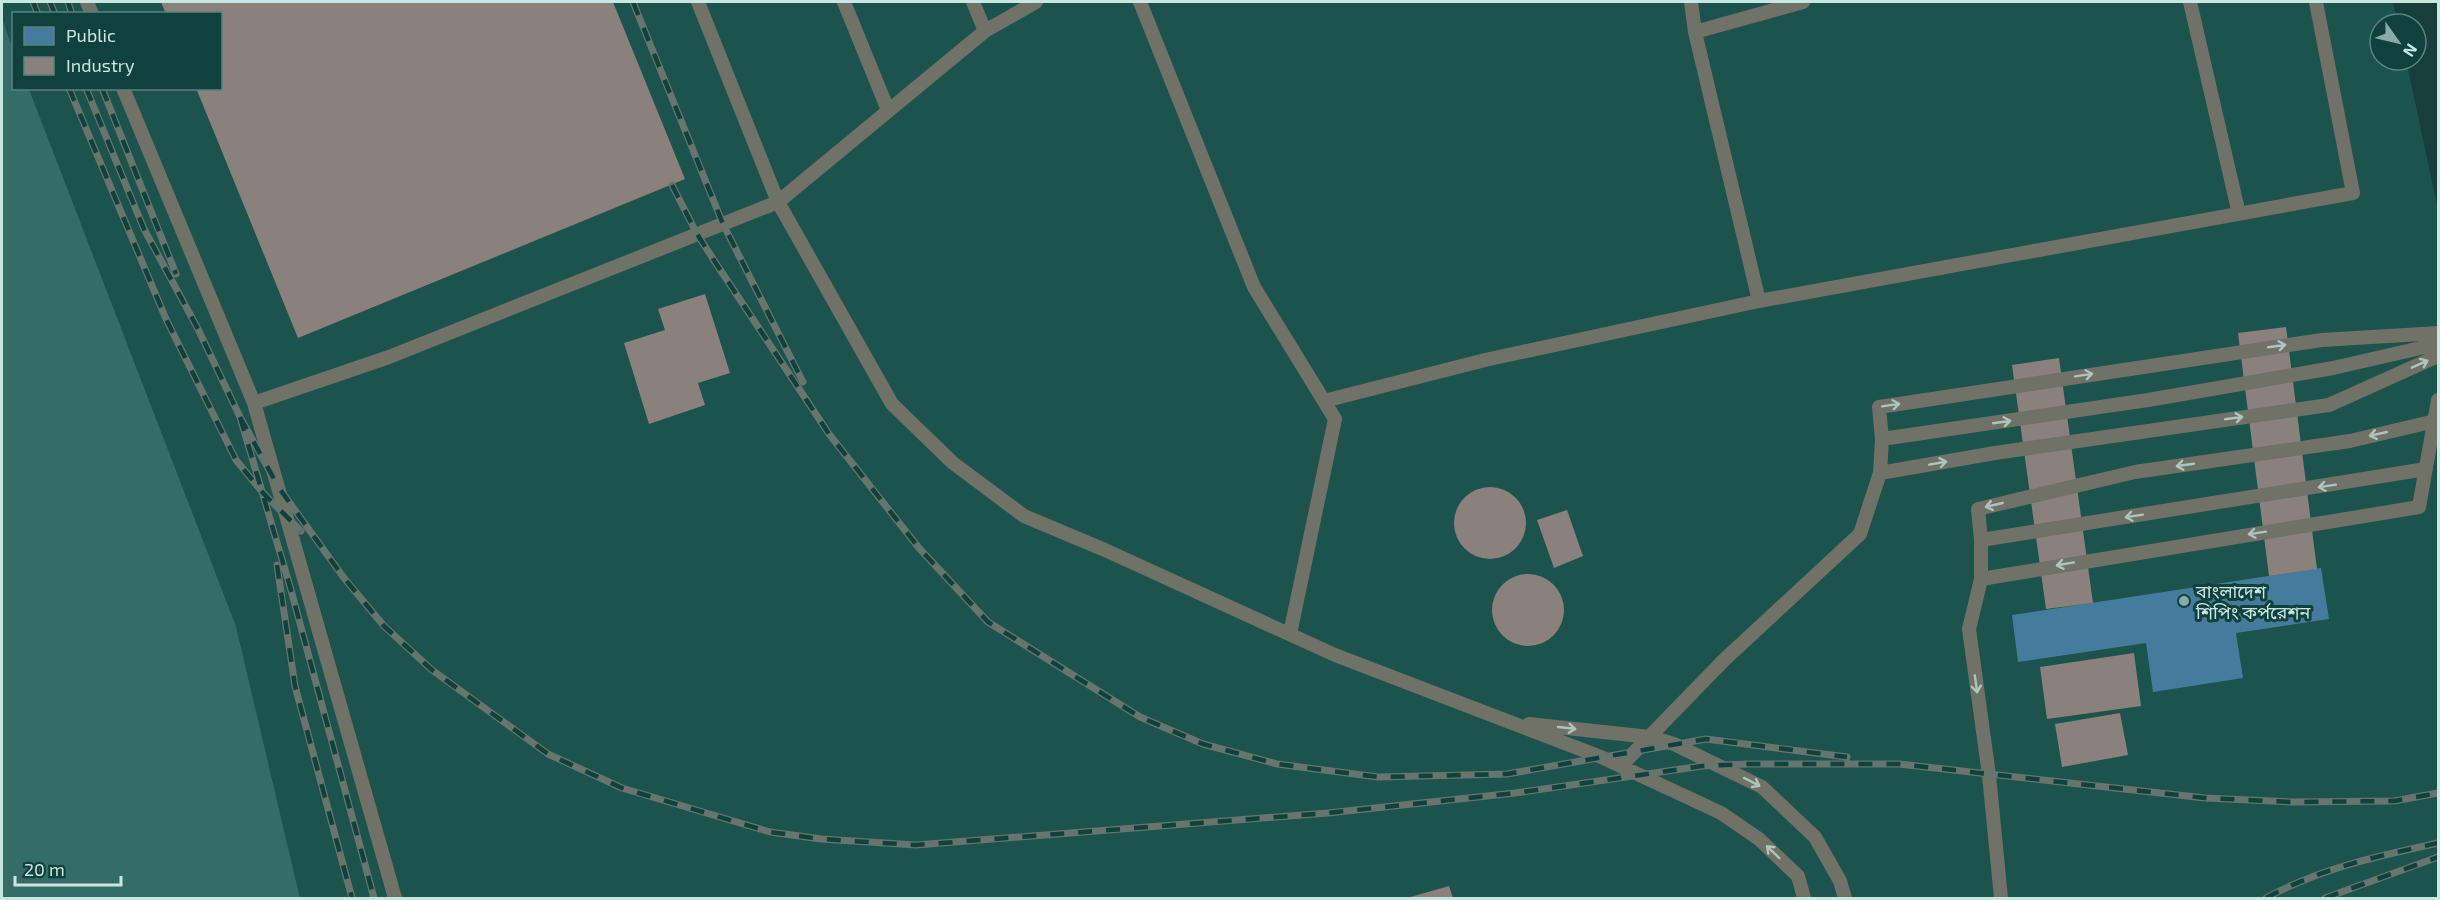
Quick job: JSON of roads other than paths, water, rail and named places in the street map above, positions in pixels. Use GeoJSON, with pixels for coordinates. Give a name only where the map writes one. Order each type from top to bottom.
{"type":"FeatureCollection","features":[{"type":"Feature","properties":{"kind":"lane"},"geometry":{"type":"LineString","coordinates":[[698,2],[778,202],[891,404],[953,463],[1024,516],[1335,655],[1621,766],[1721,813],[1759,839],[1798,876],[1804,898]]}},
{"type":"Feature","properties":{"kind":"lane"},"geometry":{"type":"LineString","coordinates":[[844,2],[888,110]]}},
{"type":"Feature","properties":{"kind":"lane"},"geometry":{"type":"LineString","coordinates":[[973,2],[986,31]]}},
{"type":"Feature","properties":{"kind":"lane"},"geometry":{"type":"LineString","coordinates":[[254,403],[389,357],[778,202],[986,31],[1036,2]]}},
{"type":"Feature","properties":{"kind":"lane"},"geometry":{"type":"LineString","coordinates":[[1140,2],[1254,287],[1335,419],[1290,634]]}},
{"type":"Feature","properties":{"kind":"lane"},"geometry":{"type":"LineString","coordinates":[[1691,2],[1695,32],[1759,301]]}},
{"type":"Feature","properties":{"kind":"lane"},"geometry":{"type":"LineString","coordinates":[[1695,32],[1803,2]]}},
{"type":"Feature","properties":{"kind":"lane"},"geometry":{"type":"LineString","coordinates":[[2190,2],[2239,214]]}},
{"type":"Feature","properties":{"kind":"lane"},"geometry":{"type":"LineString","coordinates":[[1324,401],[1485,360],[1759,301],[2353,193],[2316,2]]}},
{"type":"Feature","properties":{"kind":"lane"},"geometry":{"type":"LineString","coordinates":[[124,90],[254,403],[395,898]]}},
{"type":"Feature","properties":{"kind":"lane"},"geometry":{"type":"LineString","coordinates":[[1621,766],[1724,660],[1860,534],[1880,473],[1882,439],[1879,407],[2322,340],[2439,333]]}},
{"type":"Feature","properties":{"kind":"lane"},"geometry":{"type":"LineString","coordinates":[[1882,439],[2148,400],[2333,368],[2439,344]]}},
{"type":"Feature","properties":{"kind":"lane"},"geometry":{"type":"LineString","coordinates":[[1880,473],[1995,453],[2329,405],[2439,356]]}},
{"type":"Feature","properties":{"kind":"lane"},"geometry":{"type":"LineString","coordinates":[[1981,579],[2419,507],[2439,400]]}},
{"type":"Feature","properties":{"kind":"lane"},"geometry":{"type":"LineString","coordinates":[[2001,898],[1989,775],[1969,629],[1981,579],[1978,509],[2135,472],[2350,441],[2435,421]]}},
{"type":"Feature","properties":{"kind":"lane"},"geometry":{"type":"LineString","coordinates":[[1981,540],[2426,469]]}},
{"type":"Feature","properties":{"kind":"lane"},"geometry":{"type":"LineString","coordinates":[[1509,721],[1650,737],[1674,744],[1762,787],[1815,837],[1840,881],[1845,898]]}},
{"type":"Feature","properties":{"kind":"water"},"geometry":{"type":"Polygon","coordinates":[[[2,18],[12,46],[12,90],[29,90],[236,626],[300,898],[2,898],[2,18]]]}},
{"type":"Feature","properties":{"kind":"railway"},"geometry":{"type":"LineString","coordinates":[[33,2],[37,12]]}},
{"type":"Feature","properties":{"kind":"railway"},"geometry":{"type":"LineString","coordinates":[[50,2],[54,12]]}},
{"type":"Feature","properties":{"kind":"railway"},"geometry":{"type":"LineString","coordinates":[[68,2],[71,12]]}},
{"type":"Feature","properties":{"kind":"railway"},"geometry":{"type":"LineString","coordinates":[[633,2],[723,224],[803,382]]}},
{"type":"Feature","properties":{"kind":"railway"},"geometry":{"type":"LineString","coordinates":[[70,90],[166,319],[236,460],[263,493],[301,531]]}},
{"type":"Feature","properties":{"kind":"railway"},"geometry":{"type":"LineString","coordinates":[[87,90],[144,229],[198,329],[240,417],[291,590],[374,898]]}},
{"type":"Feature","properties":{"kind":"railway"},"geometry":{"type":"LineString","coordinates":[[103,90],[176,274]]}},
{"type":"Feature","properties":{"kind":"railway"},"geometry":{"type":"LineString","coordinates":[[672,185],[697,234],[829,434],[919,548],[988,622],[1140,717],[1203,744],[1277,764],[1378,777],[1507,774],[1706,739],[1847,757]]}},
{"type":"Feature","properties":{"kind":"railway"},"geometry":{"type":"LineString","coordinates":[[240,417],[279,488],[344,578],[384,626],[432,670],[548,754],[622,788],[770,832],[821,839],[916,845],[1328,813],[1515,793],[1702,766],[1748,764],[1899,764],[2205,798],[2292,802],[2394,801],[2438,793]]}},
{"type":"Feature","properties":{"kind":"railway"},"geometry":{"type":"LineString","coordinates":[[277,565],[295,686],[352,898]]}},
{"type":"Feature","properties":{"kind":"railway"},"geometry":{"type":"LineString","coordinates":[[2266,898],[2329,871],[2372,858],[2438,843]]}},
{"type":"Feature","properties":{"kind":"railway"},"geometry":{"type":"LineString","coordinates":[[2325,898],[2438,857]]}},
{"type":"Feature","properties":{"kind":"place","name":"বাংলাদেশ শিপিং কর্পরেশন"},"geometry":{"type":"Point","coordinates":[2184,601]}}]}
